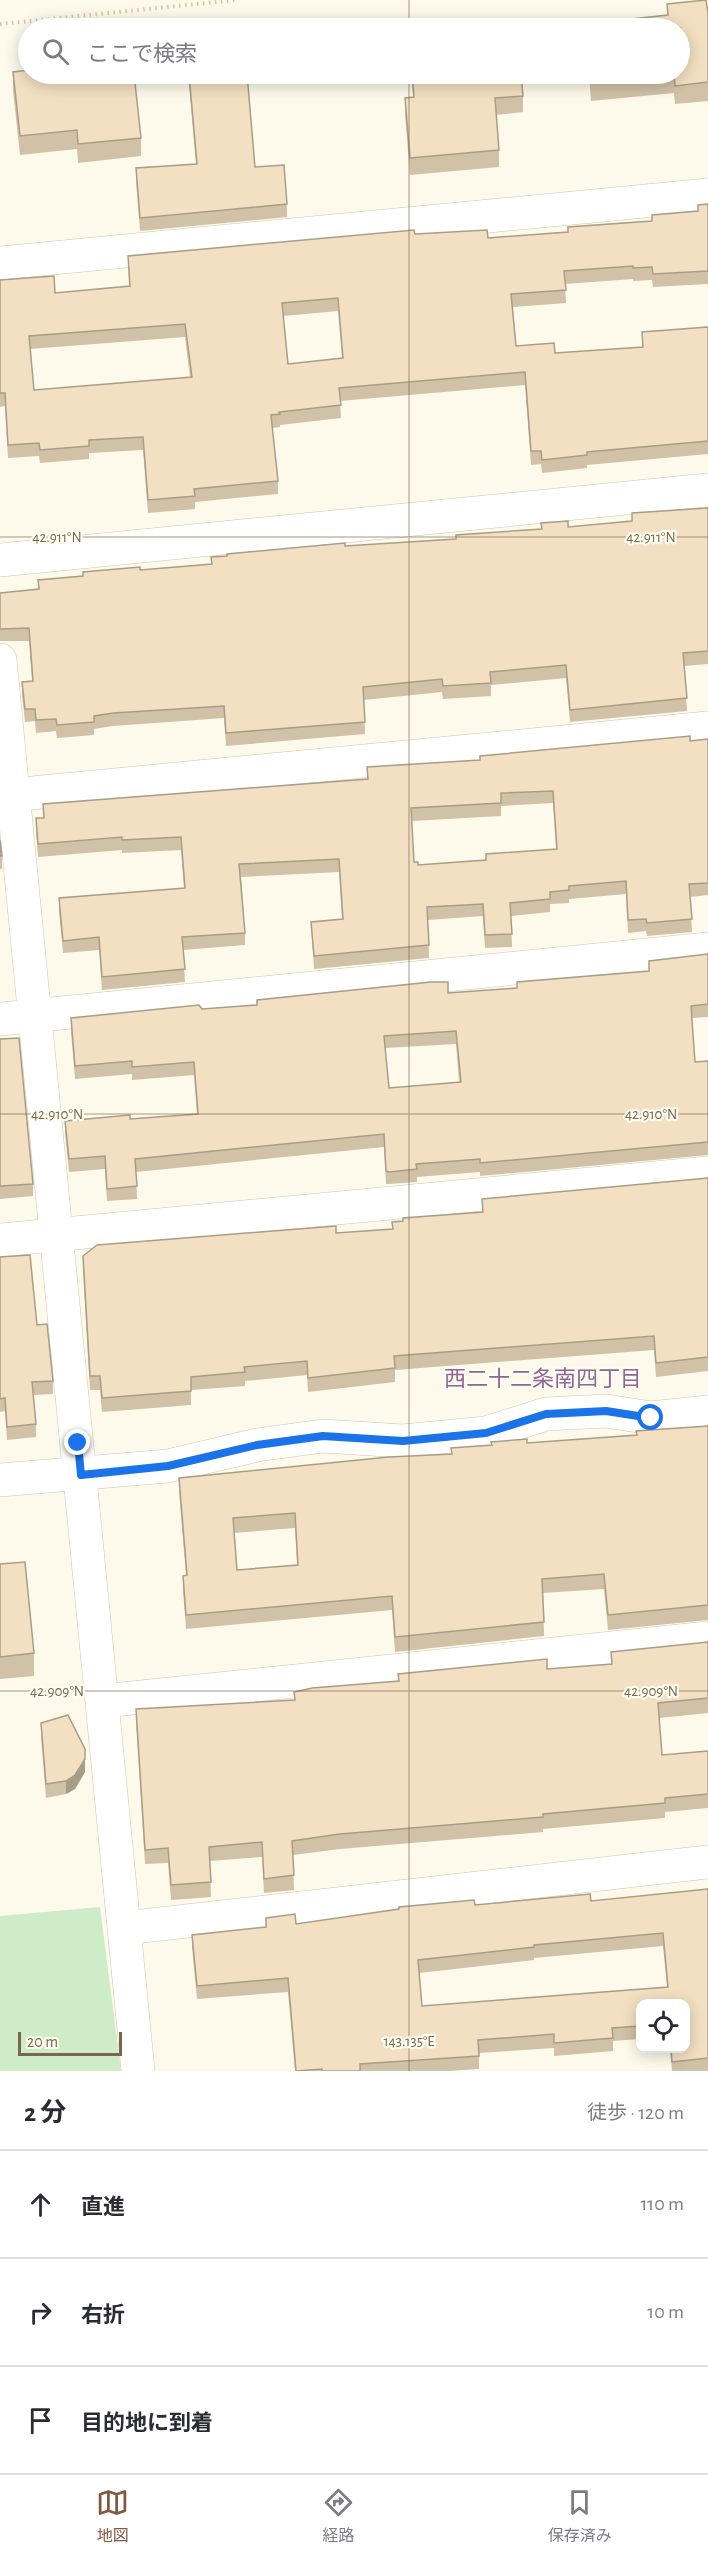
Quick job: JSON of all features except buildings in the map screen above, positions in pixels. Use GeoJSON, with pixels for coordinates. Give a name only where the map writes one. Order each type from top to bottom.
{"type":"FeatureCollection","features":[{"type":"Feature","properties":{"kind":"street"},"geometry":{"type":"LineString","coordinates":[[0,263],[708,195]]}},
{"type":"Feature","properties":{"kind":"street"},"geometry":{"type":"LineString","coordinates":[[0,560],[708,490]]}},
{"type":"Feature","properties":{"kind":"street"},"geometry":{"type":"LineString","coordinates":[[0,660],[7,795],[36,1015],[138,2071]]}},
{"type":"Feature","properties":{"kind":"street"},"geometry":{"type":"LineString","coordinates":[[7,795],[708,728]]}},
{"type":"Feature","properties":{"kind":"street"},"geometry":{"type":"LineString","coordinates":[[0,1019],[708,949]]}},
{"type":"Feature","properties":{"kind":"street"},"geometry":{"type":"LineString","coordinates":[[0,1240],[708,1173]]}},
{"type":"Feature","properties":{"kind":"street"},"geometry":{"type":"LineString","coordinates":[[0,1480],[168,1466],[257,1445],[323,1436],[403,1441],[486,1433],[546,1414],[606,1411],[651,1418],[708,1412]]}},
{"type":"Feature","properties":{"kind":"street"},"geometry":{"type":"LineString","coordinates":[[103,1701],[708,1638]]}},
{"type":"Feature","properties":{"kind":"street"},"geometry":{"type":"LineString","coordinates":[[124,1928],[708,1862]]}},
{"type":"Feature","properties":{"kind":"path"},"geometry":{"type":"LineString","coordinates":[[59,18],[236,0]]}},
{"type":"Feature","properties":{"kind":"path"},"geometry":{"type":"LineString","coordinates":[[0,24],[18,22]]}},
{"type":"Feature","properties":{"kind":"green space"},"geometry":{"type":"Polygon","coordinates":[[[100,1907],[121,2071],[0,2071],[0,1916],[100,1907]]]}},
{"type":"Feature","properties":{"kind":"district","name":"西二十二条南四丁目"},"geometry":{"type":"Point","coordinates":[543,1378]}},
{"type":"Feature","properties":{"kind":"route"},"geometry":{"type":"LineString","coordinates":[[78,1443],[81,1475],[168,1466],[257,1445],[323,1436],[403,1441],[486,1433],[546,1414],[606,1411],[651,1418]]}}]}
